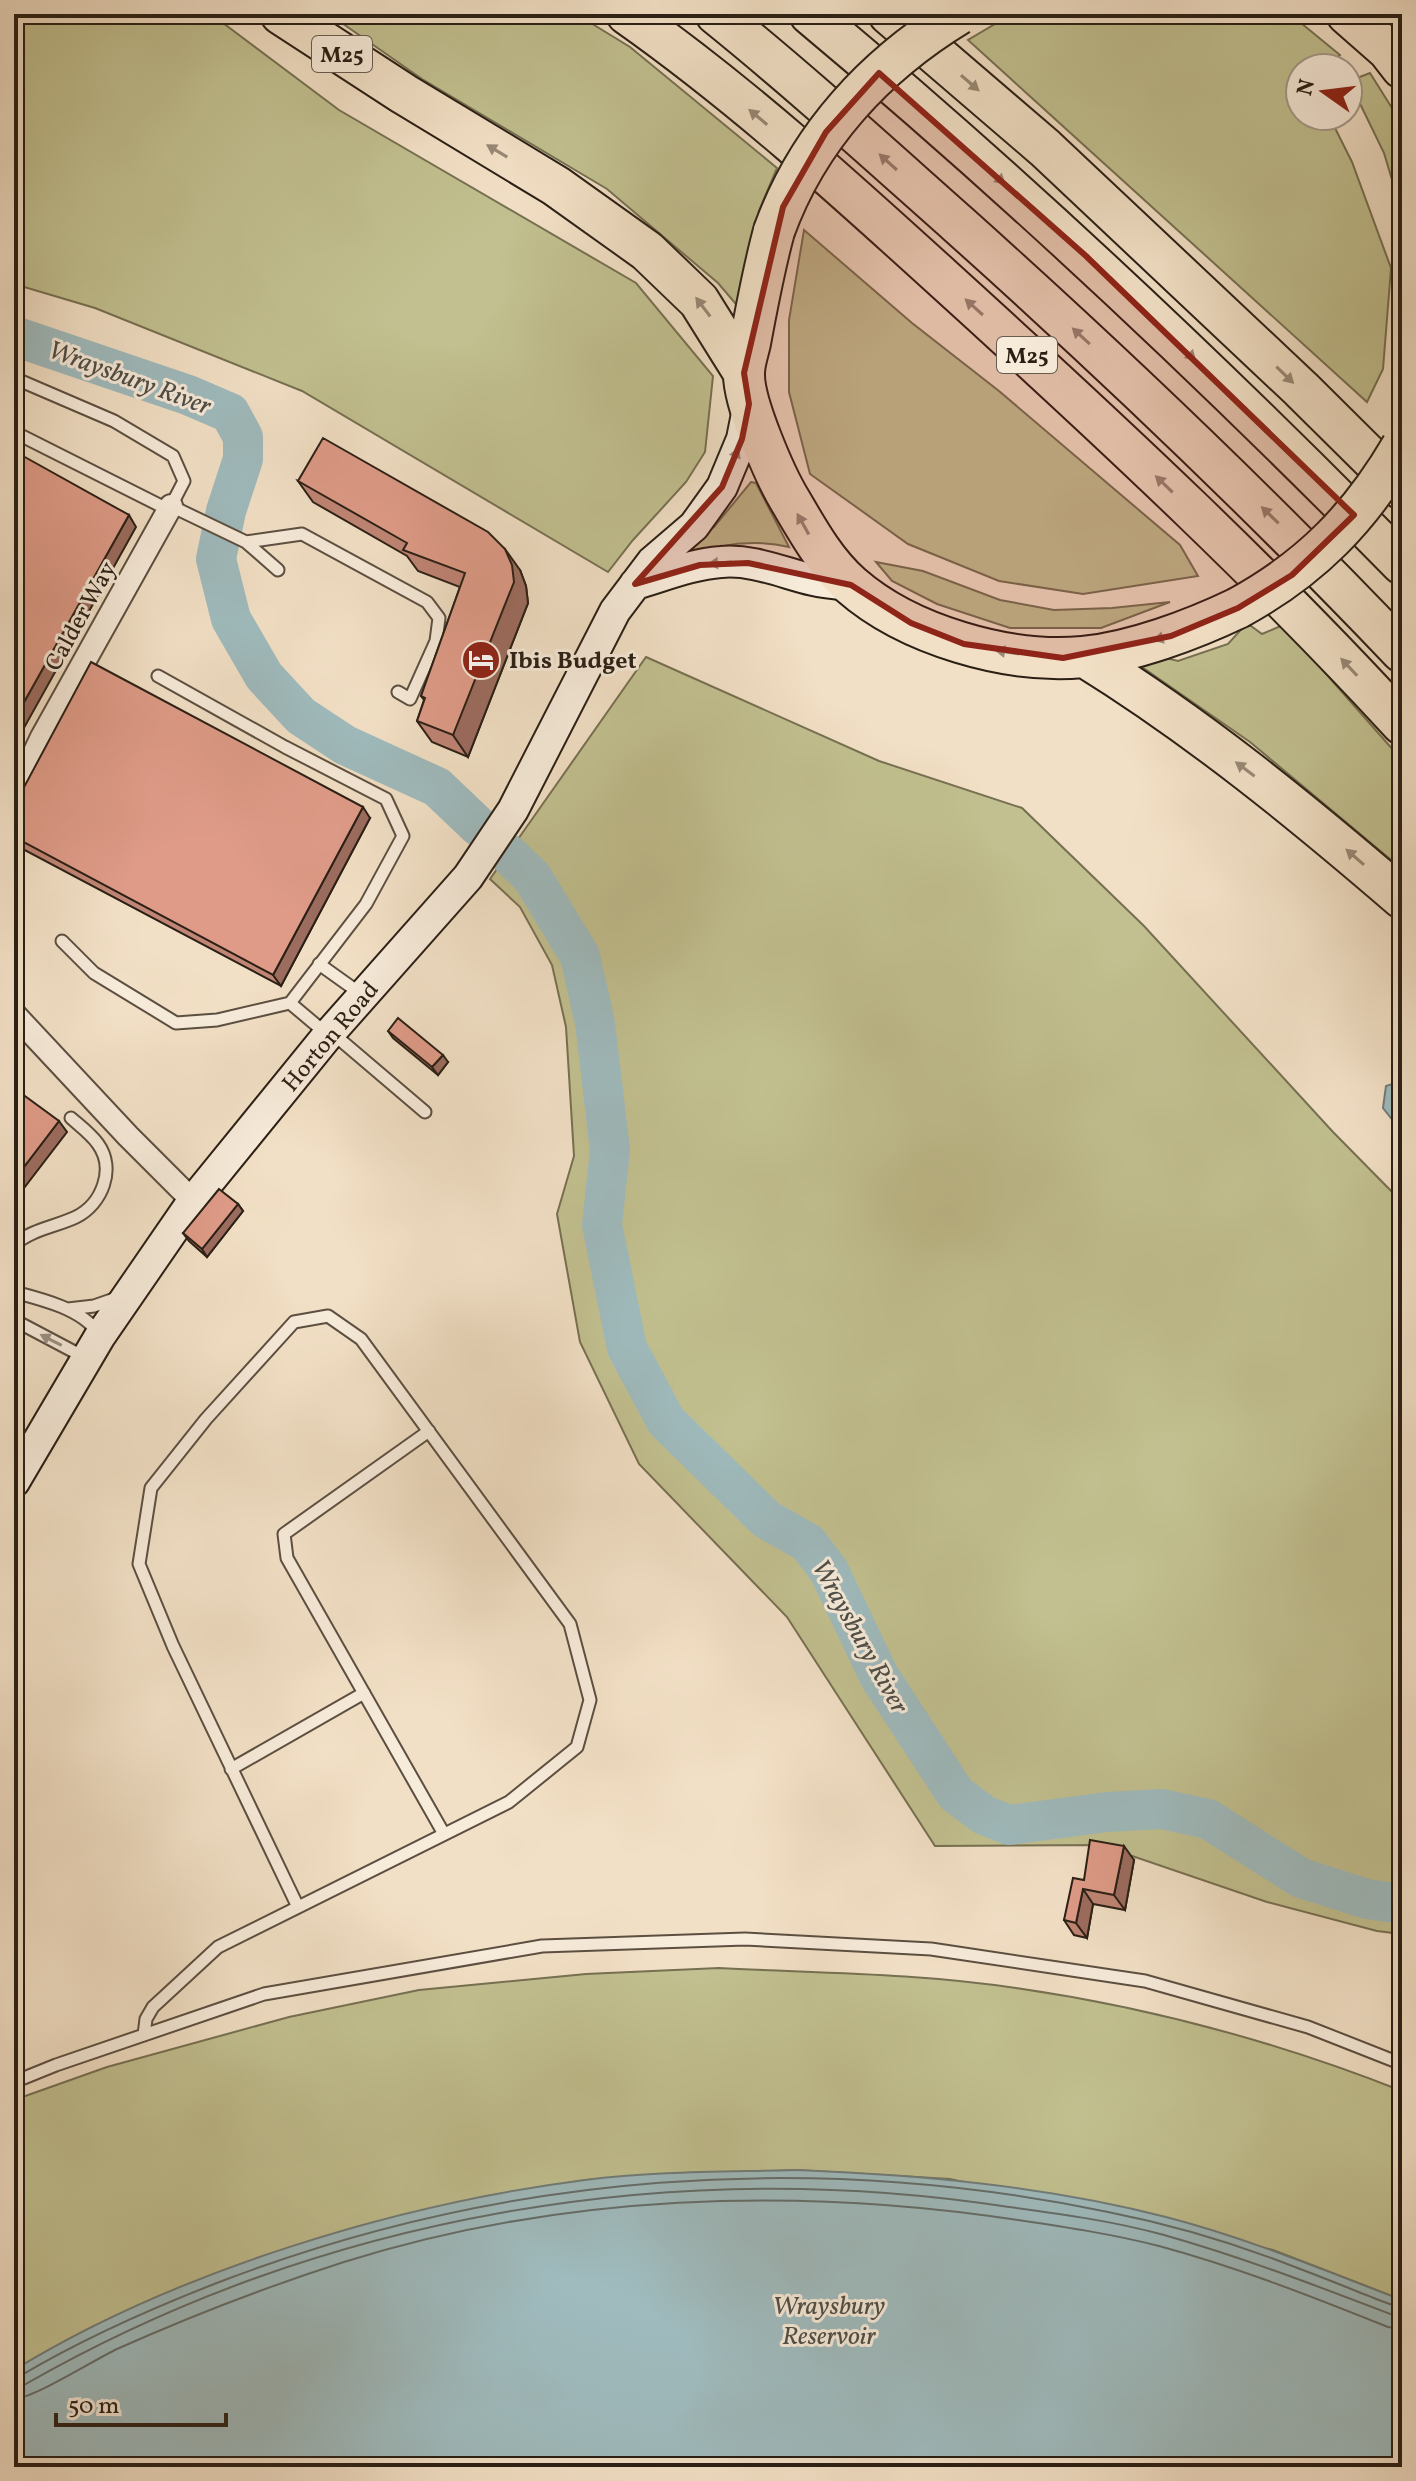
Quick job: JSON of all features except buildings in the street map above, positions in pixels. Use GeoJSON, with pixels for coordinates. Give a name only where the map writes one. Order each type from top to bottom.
{"type":"FeatureCollection","features":[{"type":"Feature","properties":{"kind":"highway","name":"M25"},"geometry":{"type":"LineString","coordinates":[[281,14],[404,94],[556,186],[647,251],[699,301],[746,388]]}},
{"type":"Feature","properties":{"kind":"highway","name":"M25"},"geometry":{"type":"LineString","coordinates":[[627,14],[677,49],[839,184],[1075,399],[1301,617],[1402,724]]}},
{"type":"Feature","properties":{"kind":"highway","name":"M25"},"geometry":{"type":"LineString","coordinates":[[716,14],[788,72],[1054,310],[1316,561],[1402,652]]}},
{"type":"Feature","properties":{"kind":"highway"},"geometry":{"type":"LineString","coordinates":[[810,14],[1086,256],[1285,445],[1402,564]]}},
{"type":"Feature","properties":{"kind":"highway"},"geometry":{"type":"LineString","coordinates":[[889,14],[1045,148],[1402,489]]}},
{"type":"Feature","properties":{"kind":"highway"},"geometry":{"type":"LineString","coordinates":[[959,14],[899,54],[844,110],[793,184],[774,231],[763,271],[746,388],[775,476],[810,536],[851,585],[911,623],[964,644],[1035,656],[1085,657],[1171,636],[1238,608],[1274,588],[1317,555],[1366,503],[1402,446]]}},
{"type":"Feature","properties":{"kind":"highway"},"geometry":{"type":"LineString","coordinates":[[1347,14],[1397,59]]}},
{"type":"Feature","properties":{"kind":"highway"},"geometry":{"type":"LineString","coordinates":[[1085,657],[1136,689],[1295,807],[1402,898]]}},
{"type":"Feature","properties":{"kind":"street","name":"Horton Road"},"geometry":{"type":"LineString","coordinates":[[18,1470],[129,1294],[193,1201],[330,1034],[468,877],[513,810],[615,611],[652,562],[694,526],[722,487],[742,439],[746,388]]}},
{"type":"Feature","properties":{"kind":"street","name":"Calder Way"},"geometry":{"type":"LineString","coordinates":[[14,796],[42,737],[170,508]]}},
{"type":"Feature","properties":{"kind":"street"},"geometry":{"type":"LineString","coordinates":[[635,584],[723,561],[779,569],[814,581],[851,585]]}},
{"type":"Feature","properties":{"kind":"street"},"geometry":{"type":"LineString","coordinates":[[14,1014],[193,1201]]}},
{"type":"Feature","properties":{"kind":"lane"},"geometry":{"type":"LineString","coordinates":[[14,378],[114,421],[173,456],[184,481],[170,508]]}},
{"type":"Feature","properties":{"kind":"lane"},"geometry":{"type":"LineString","coordinates":[[14,432],[246,542],[278,570]]}},
{"type":"Feature","properties":{"kind":"lane"},"geometry":{"type":"LineString","coordinates":[[246,542],[302,534],[427,602],[439,618],[436,641],[410,699],[398,692]]}},
{"type":"Feature","properties":{"kind":"lane"},"geometry":{"type":"LineString","coordinates":[[62,941],[94,973],[176,1023],[217,1020],[290,1003],[366,904],[403,836],[386,799],[158,676]]}},
{"type":"Feature","properties":{"kind":"lane"},"geometry":{"type":"LineString","coordinates":[[319,964],[363,996]]}},
{"type":"Feature","properties":{"kind":"lane"},"geometry":{"type":"LineString","coordinates":[[290,1003],[425,1112]]}},
{"type":"Feature","properties":{"kind":"lane"},"geometry":{"type":"LineString","coordinates":[[14,1245],[28,1234],[84,1212],[103,1187],[103,1152],[90,1134],[71,1118]]}},
{"type":"Feature","properties":{"kind":"lane"},"geometry":{"type":"LineString","coordinates":[[14,1292],[88,1320],[94,1348],[16,1326]]}},
{"type":"Feature","properties":{"kind":"lane"},"geometry":{"type":"LineString","coordinates":[[63,1308],[94,1306],[129,1294]]}},
{"type":"Feature","properties":{"kind":"lane"},"geometry":{"type":"LineString","coordinates":[[144,2035],[146,2019],[153,2007],[218,1947],[509,1802],[577,1747],[590,1700],[570,1624],[361,1339],[328,1316],[294,1322],[206,1419],[151,1488],[139,1564],[173,1646],[298,1907]]}},
{"type":"Feature","properties":{"kind":"lane"},"geometry":{"type":"LineString","coordinates":[[429,1431],[284,1534],[287,1558],[444,1834]]}},
{"type":"Feature","properties":{"kind":"lane"},"geometry":{"type":"LineString","coordinates":[[231,1769],[364,1693]]}},
{"type":"Feature","properties":{"kind":"lane"},"geometry":{"type":"LineString","coordinates":[[14,2082],[264,1994],[542,1946],[745,1939],[931,1949],[1145,1981],[1308,2027],[1402,2064]]}},
{"type":"Feature","properties":{"kind":"highlighted area"},"geometry":{"type":"Polygon","coordinates":[[[879,73],[1086,256],[1354,515],[1292,575],[1238,608],[1171,636],[1063,658],[964,644],[911,623],[851,585],[748,563],[700,565],[635,584],[722,487],[742,439],[749,404],[744,373],[783,207],[826,132],[879,73]]]}},
{"type":"Feature","properties":{"kind":"shaded area"},"geometry":{"type":"Polygon","coordinates":[[[14,14],[211,14],[339,110],[636,283],[713,376],[705,452],[686,482],[608,572],[302,391],[95,308],[14,284],[14,14]]]}},
{"type":"Feature","properties":{"kind":"shaded area"},"geometry":{"type":"Polygon","coordinates":[[[329,14],[576,14],[630,47],[777,168],[759,211],[741,310],[718,283],[607,189],[422,79],[329,14]]]}},
{"type":"Feature","properties":{"kind":"shaded area"},"geometry":{"type":"Polygon","coordinates":[[[1012,14],[1290,14],[1336,52],[1284,52],[1284,132],[1337,132],[1352,162],[1391,268],[1383,369],[1367,402],[968,40],[1012,14]]]}},
{"type":"Feature","properties":{"kind":"shaded area"},"geometry":{"type":"Polygon","coordinates":[[[1370,73],[1402,124],[1402,213],[1384,153],[1364,112],[1364,75],[1370,73]]]}},
{"type":"Feature","properties":{"kind":"shaded area"},"geometry":{"type":"Polygon","coordinates":[[[804,230],[1180,545],[1198,576],[1083,594],[999,581],[908,544],[810,474],[789,392],[789,320],[804,230]]]}},
{"type":"Feature","properties":{"kind":"shaded area"},"geometry":{"type":"Polygon","coordinates":[[[751,482],[756,483],[789,547],[754,543],[720,546],[655,570],[714,527],[751,482]]]}},
{"type":"Feature","properties":{"kind":"shaded area"},"geometry":{"type":"Polygon","coordinates":[[[876,562],[923,571],[1000,600],[1054,610],[1170,602],[1101,628],[1010,628],[937,604],[892,581],[876,562]]]}},
{"type":"Feature","properties":{"kind":"shaded area"},"geometry":{"type":"Polygon","coordinates":[[[1247,623],[1262,634],[1283,625],[1402,760],[1402,869],[1250,742],[1142,667],[1166,658],[1178,661],[1228,644],[1247,623]]]}},
{"type":"Feature","properties":{"kind":"shaded area"},"geometry":{"type":"Polygon","coordinates":[[[646,657],[879,761],[1022,808],[1144,926],[1333,1132],[1402,1202],[1402,1934],[1377,1931],[1267,1902],[1100,1845],[935,1846],[787,1617],[639,1464],[580,1342],[557,1214],[574,1156],[566,1027],[552,965],[520,907],[490,879],[646,657]]]}},
{"type":"Feature","properties":{"kind":"shaded area"},"geometry":{"type":"Polygon","coordinates":[[[719,1968],[942,1979],[1115,2005],[1260,2042],[1402,2091],[1402,2300],[1273,2250],[950,2179],[797,2170],[635,2176],[586,2180],[487,2196],[356,2227],[262,2257],[170,2292],[92,2328],[14,2370],[14,2100],[107,2067],[289,2017],[419,1990],[586,1974],[719,1968]]]}},
{"type":"Feature","properties":{"kind":"water"},"geometry":{"type":"Polygon","coordinates":[[[1402,1081],[1402,1132],[1383,1108],[1386,1086],[1402,1081]]]}},
{"type":"Feature","properties":{"kind":"water","name":"Wraysbury Reservoir"},"geometry":{"type":"Polygon","coordinates":[[[797,2170],[983,2184],[1121,2206],[1226,2235],[1402,2300],[1402,2467],[14,2467],[14,2370],[77,2334],[216,2273],[364,2225],[513,2191],[638,2175],[797,2170]]]}},
{"type":"Feature","properties":{"kind":"waterway","name":"Wraysbury River"},"geometry":{"type":"LineString","coordinates":[[14,336],[188,395],[230,413],[243,437],[243,459],[226,511],[216,559],[231,619],[264,676],[301,716],[345,745],[437,787],[478,826]]}},
{"type":"Feature","properties":{"kind":"waterway","name":"Wraysbury River"},"geometry":{"type":"LineString","coordinates":[[508,854],[532,877],[580,956],[595,1023],[610,1150],[602,1225],[627,1348],[666,1421],[766,1519],[808,1543],[829,1571],[879,1676],[956,1794],[984,1815],[1009,1825],[1107,1812],[1162,1809],[1208,1819],[1301,1878],[1367,1899],[1402,1904]]}},
{"type":"Feature","properties":{"kind":"place","name":"Ibis Budget"},"geometry":{"type":"Point","coordinates":[481,660]}}]}
